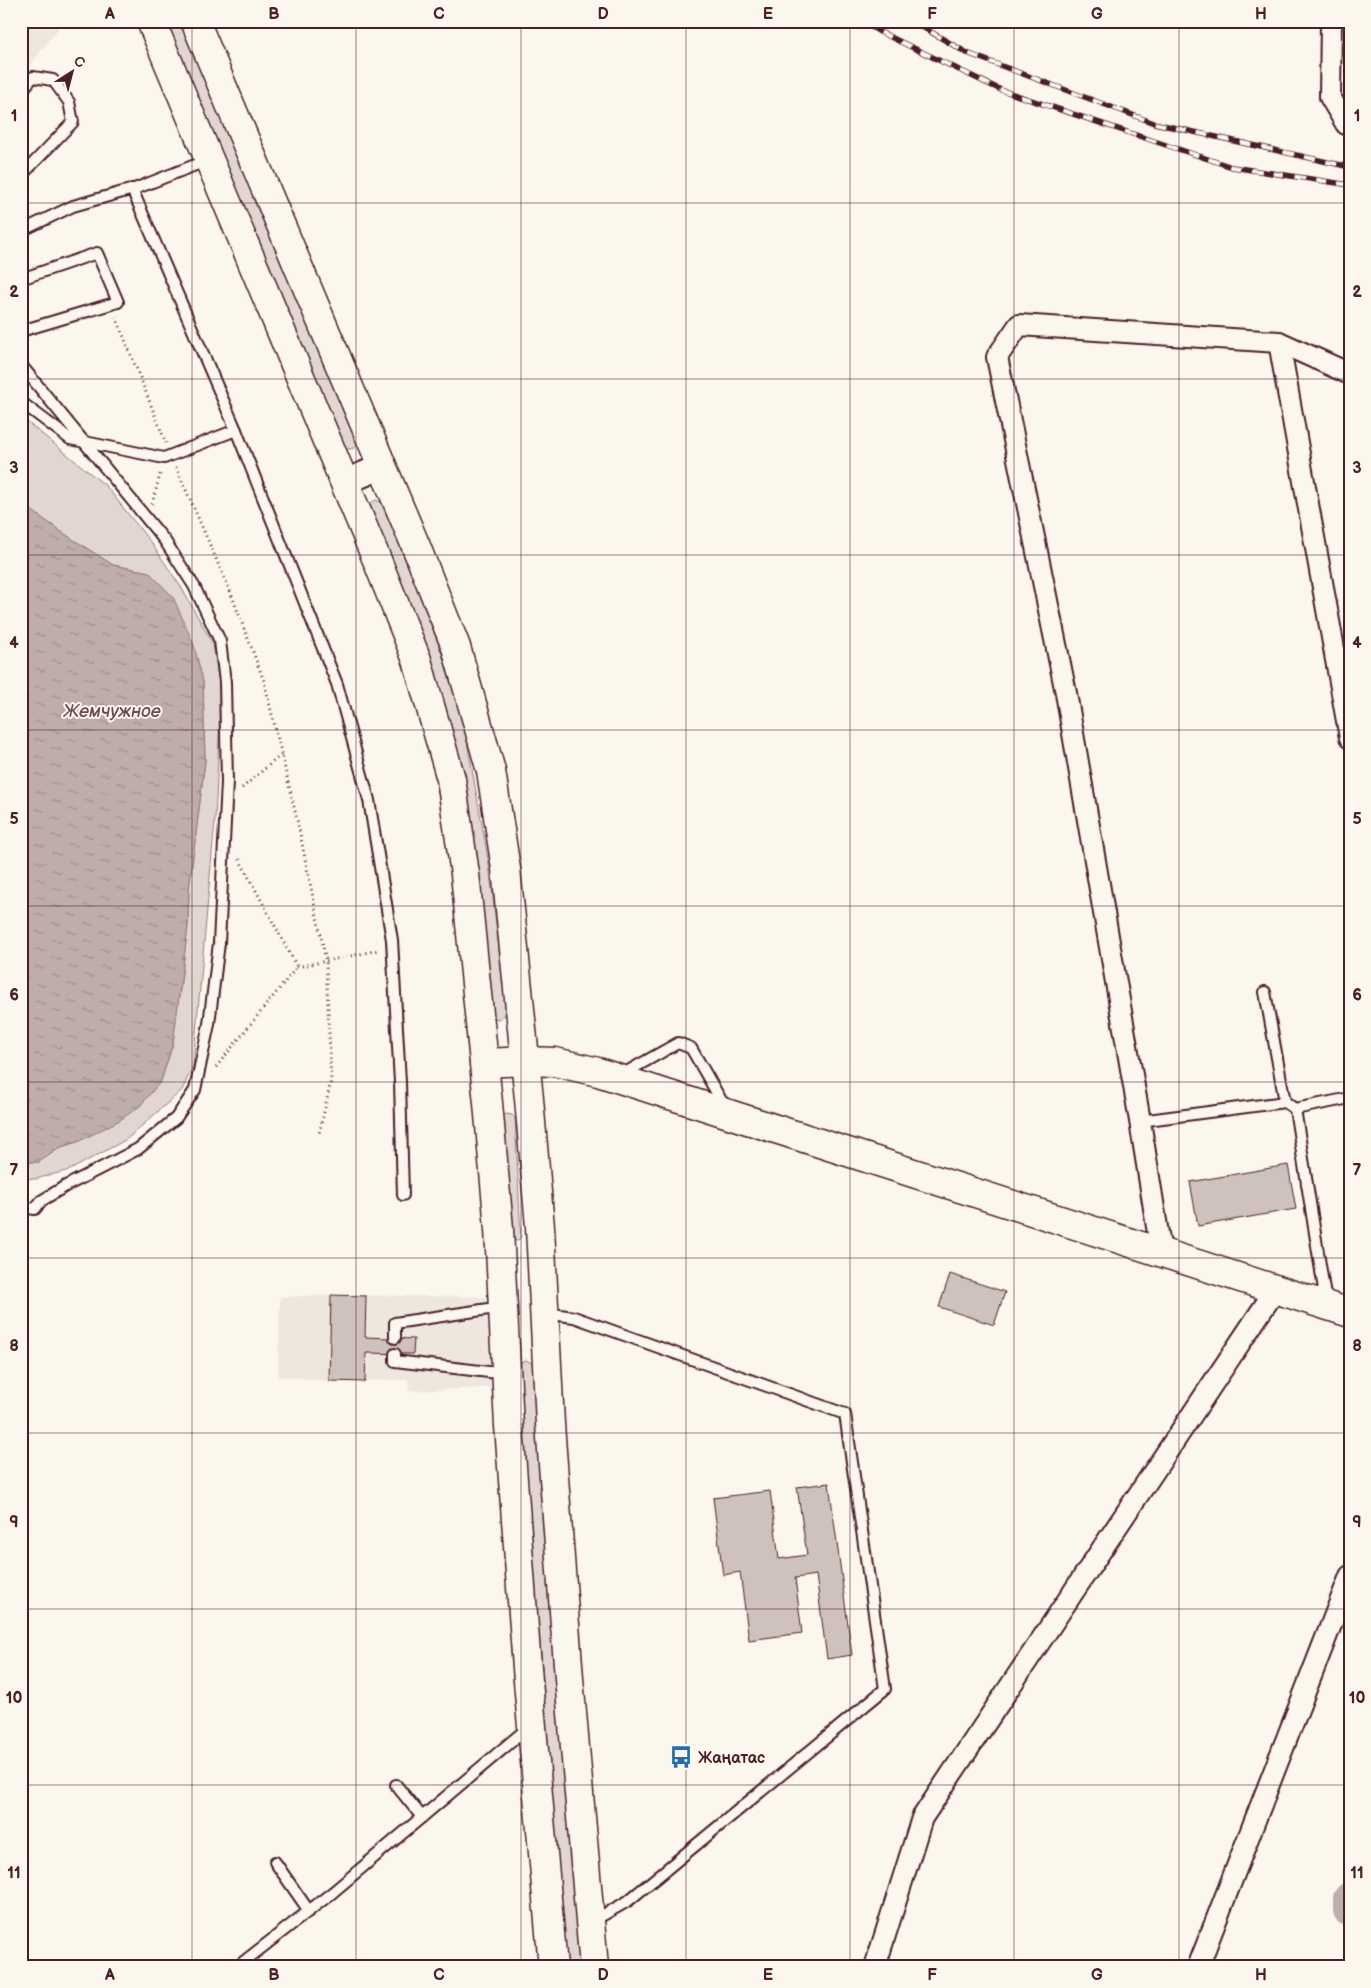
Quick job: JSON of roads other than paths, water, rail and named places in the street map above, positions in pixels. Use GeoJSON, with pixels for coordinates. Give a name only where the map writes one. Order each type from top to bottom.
{"type":"FeatureCollection","features":[{"type":"Feature","properties":{"kind":"main road"},"geometry":{"type":"LineString","coordinates":[[151,21],[417,660],[451,779],[465,874],[498,1220],[532,1725],[553,1967]]}},
{"type":"Feature","properties":{"kind":"main road"},"geometry":{"type":"LineString","coordinates":[[195,21],[456,647],[491,771],[506,869],[539,1217],[550,1424],[568,1668],[594,1967]]}},
{"type":"Feature","properties":{"kind":"main road"},"geometry":{"type":"LineString","coordinates":[[484,1063],[555,1062],[615,1078],[1338,1309]]}},
{"type":"Feature","properties":{"kind":"main road"},"geometry":{"type":"LineString","coordinates":[[503,1310],[545,1313]]}},
{"type":"Feature","properties":{"kind":"street"},"geometry":{"type":"LineString","coordinates":[[1331,21],[1330,97],[1346,124],[1350,125]]}},
{"type":"Feature","properties":{"kind":"street"},"geometry":{"type":"LineString","coordinates":[[1161,1252],[1066,693],[997,357],[1020,325],[1279,342],[1350,374]]}},
{"type":"Feature","properties":{"kind":"street"},"geometry":{"type":"LineString","coordinates":[[1279,342],[1350,738]]}},
{"type":"Feature","properties":{"kind":"street"},"geometry":{"type":"LineString","coordinates":[[344,482],[382,466]]}},
{"type":"Feature","properties":{"kind":"street"},"geometry":{"type":"LineString","coordinates":[[875,1967],[922,1818],[1276,1289]]}},
{"type":"Feature","properties":{"kind":"street"},"geometry":{"type":"LineString","coordinates":[[1198,1967],[1350,1576]]}},
{"type":"Feature","properties":{"kind":"lane"},"geometry":{"type":"LineString","coordinates":[[21,92],[33,77],[53,80],[69,102],[73,122],[21,176]]}},
{"type":"Feature","properties":{"kind":"lane"},"geometry":{"type":"LineString","coordinates":[[21,231],[73,206],[132,189],[208,160]]}},
{"type":"Feature","properties":{"kind":"lane"},"geometry":{"type":"LineString","coordinates":[[132,189],[236,430],[337,684],[368,800],[392,948],[400,1082],[403,1195]]}},
{"type":"Feature","properties":{"kind":"lane"},"geometry":{"type":"LineString","coordinates":[[21,279],[96,254],[118,302],[21,331]]}},
{"type":"Feature","properties":{"kind":"lane"},"geometry":{"type":"LineString","coordinates":[[21,365],[165,541],[194,586],[220,641],[225,682],[226,801],[219,943],[209,1024],[195,1090],[192,1096],[176,1118],[138,1149],[64,1187],[42,1201],[35,1209],[21,1207]]}},
{"type":"Feature","properties":{"kind":"lane"},"geometry":{"type":"LineString","coordinates":[[21,402],[70,439],[85,444],[167,457],[236,430]]}},
{"type":"Feature","properties":{"kind":"lane"},"geometry":{"type":"LineString","coordinates":[[1265,992],[1286,1102],[1295,1109],[1338,1309]]}},
{"type":"Feature","properties":{"kind":"lane"},"geometry":{"type":"LineString","coordinates":[[615,1078],[678,1043],[692,1048],[729,1114]]}},
{"type":"Feature","properties":{"kind":"lane"},"geometry":{"type":"LineString","coordinates":[[1295,1109],[1350,1098]]}},
{"type":"Feature","properties":{"kind":"lane"},"geometry":{"type":"LineString","coordinates":[[1140,1121],[1286,1102]]}},
{"type":"Feature","properties":{"kind":"lane"},"geometry":{"type":"LineString","coordinates":[[395,1338],[395,1323],[503,1310]]}},
{"type":"Feature","properties":{"kind":"lane"},"geometry":{"type":"LineString","coordinates":[[545,1313],[574,1317],[845,1414],[885,1689],[628,1902],[590,1922]]}},
{"type":"Feature","properties":{"kind":"lane"},"geometry":{"type":"LineString","coordinates":[[395,1354],[395,1361],[507,1374]]}},
{"type":"Feature","properties":{"kind":"lane"},"geometry":{"type":"LineString","coordinates":[[236,1967],[308,1911],[532,1725]]}},
{"type":"Feature","properties":{"kind":"lane"},"geometry":{"type":"LineString","coordinates":[[396,1784],[422,1817]]}},
{"type":"Feature","properties":{"kind":"lane"},"geometry":{"type":"LineString","coordinates":[[275,1862],[308,1911]]}},
{"type":"Feature","properties":{"kind":"water","name":"Жемчужное"},"geometry":{"type":"Polygon","coordinates":[[[21,503],[113,565],[149,572],[173,597],[194,645],[203,682],[205,761],[189,889],[188,926],[173,1043],[161,1081],[140,1106],[120,1120],[80,1141],[61,1147],[39,1162],[21,1162],[21,503]]]}},
{"type":"Feature","properties":{"kind":"waterway"},"geometry":{"type":"LineString","coordinates":[[1350,1899],[1350,1910]]}},
{"type":"Feature","properties":{"kind":"railway"},"geometry":{"type":"LineString","coordinates":[[862,21],[878,31],[1001,90],[1232,167],[1350,185]]}},
{"type":"Feature","properties":{"kind":"railway"},"geometry":{"type":"LineString","coordinates":[[912,21],[967,53],[1154,123],[1350,167]]}},
{"type":"Feature","properties":{"kind":"place","name":"Жаңатас"},"geometry":{"type":"Point","coordinates":[681,1757]}}]}
